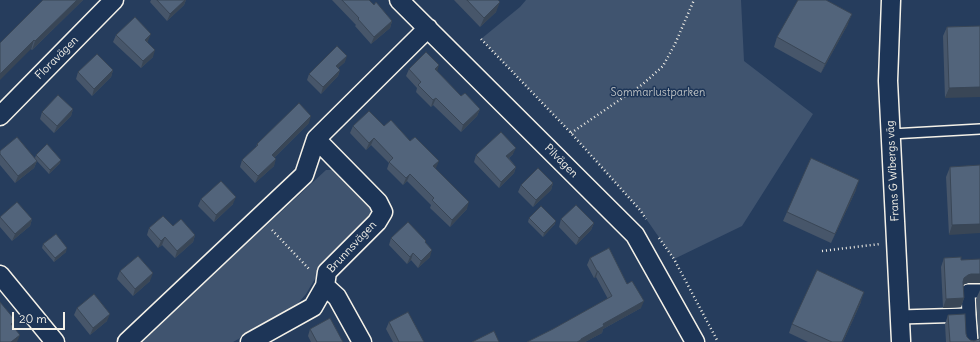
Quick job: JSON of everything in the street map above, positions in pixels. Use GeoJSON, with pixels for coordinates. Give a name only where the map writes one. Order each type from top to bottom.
{"type":"FeatureCollection","features":[{"type":"Feature","properties":{"kind":"street","name":"Floravägen"},"geometry":{"type":"LineString","coordinates":[[0,116],[114,0]]}},
{"type":"Feature","properties":{"kind":"street","name":"Pilvägen"},"geometry":{"type":"LineString","coordinates":[[400,0],[635,235],[694,342]]}},
{"type":"Feature","properties":{"kind":"street","name":"Frans G Wibergs väg"},"geometry":{"type":"LineString","coordinates":[[891,0],[888,81],[901,341]]}},
{"type":"Feature","properties":{"kind":"street"},"geometry":{"type":"LineString","coordinates":[[127,342],[304,175],[316,140],[428,28]]}},
{"type":"Feature","properties":{"kind":"street","name":"Brunnsvägen"},"geometry":{"type":"LineString","coordinates":[[250,342],[313,307],[325,286],[327,272],[377,222],[382,212],[378,202],[316,140]]}},
{"type":"Feature","properties":{"kind":"street"},"geometry":{"type":"LineString","coordinates":[[0,275],[55,342]]}},
{"type":"Feature","properties":{"kind":"street"},"geometry":{"type":"LineString","coordinates":[[325,286],[337,297],[362,342]]}},
{"type":"Feature","properties":{"kind":"street"},"geometry":{"type":"LineString","coordinates":[[971,342],[968,291],[980,290]]}},
{"type":"Feature","properties":{"kind":"street"},"geometry":{"type":"LineString","coordinates":[[900,317],[969,315]]}},
{"type":"Feature","properties":{"kind":"lane"},"geometry":{"type":"LineString","coordinates":[[891,134],[980,129]]}},
{"type":"Feature","properties":{"kind":"path"},"geometry":{"type":"LineString","coordinates":[[571,132],[643,84],[663,66],[675,44],[694,0]]}},
{"type":"Feature","properties":{"kind":"path"},"geometry":{"type":"LineString","coordinates":[[259,217],[325,286]]}},
{"type":"Feature","properties":{"kind":"path"},"geometry":{"type":"LineString","coordinates":[[822,251],[896,242]]}},
{"type":"Feature","properties":{"kind":"green space","name":"Sommarlustparken"},"geometry":{"type":"Polygon","coordinates":[[[526,0],[741,0],[744,61],[813,114],[742,226],[674,259],[640,210],[571,133],[481,39],[520,7],[526,0]]]}},
{"type":"Feature","properties":{"kind":"green space"},"geometry":{"type":"Polygon","coordinates":[[[326,170],[334,170],[370,206],[373,216],[322,267],[306,294],[293,309],[233,342],[141,342],[326,170]]]}},
{"type":"Feature","properties":{"kind":"building"},"geometry":{"type":"Polygon","coordinates":[[[43,0],[77,0],[0,74],[0,43],[43,0]]]}},
{"type":"Feature","properties":{"kind":"building"},"geometry":{"type":"Polygon","coordinates":[[[157,0],[185,0],[170,14],[157,0]]]}},
{"type":"Feature","properties":{"kind":"building"},"geometry":{"type":"Polygon","coordinates":[[[342,0],[369,0],[374,5],[376,2],[392,21],[374,37],[342,0]]]}},
{"type":"Feature","properties":{"kind":"building"},"geometry":{"type":"Polygon","coordinates":[[[467,0],[498,0],[500,2],[484,18],[467,0]]]}},
{"type":"Feature","properties":{"kind":"building"},"geometry":{"type":"Polygon","coordinates":[[[798,0],[826,0],[852,14],[825,64],[777,37],[798,0]]]}},
{"type":"Feature","properties":{"kind":"building"},"geometry":{"type":"Polygon","coordinates":[[[135,17],[151,34],[145,40],[155,50],[143,61],[116,35],[135,17]]]}},
{"type":"Feature","properties":{"kind":"building"},"geometry":{"type":"Polygon","coordinates":[[[980,26],[980,87],[949,88],[947,27],[980,26]]]}},
{"type":"Feature","properties":{"kind":"building"},"geometry":{"type":"Polygon","coordinates":[[[337,46],[347,56],[336,66],[340,70],[323,87],[309,74],[337,46]]]}},
{"type":"Feature","properties":{"kind":"building"},"geometry":{"type":"Polygon","coordinates":[[[426,52],[439,65],[435,69],[461,96],[465,93],[480,109],[463,125],[436,98],[433,100],[418,85],[421,82],[409,69],[426,52]]]}},
{"type":"Feature","properties":{"kind":"building"},"geometry":{"type":"Polygon","coordinates":[[[97,54],[113,70],[94,89],[78,72],[97,54]]]}},
{"type":"Feature","properties":{"kind":"building"},"geometry":{"type":"Polygon","coordinates":[[[58,95],[73,109],[57,126],[42,112],[58,95]]]}},
{"type":"Feature","properties":{"kind":"building"},"geometry":{"type":"Polygon","coordinates":[[[299,103],[311,116],[272,155],[276,159],[258,176],[242,160],[299,103]]]}},
{"type":"Feature","properties":{"kind":"building"},"geometry":{"type":"Polygon","coordinates":[[[369,111],[384,126],[391,120],[410,141],[415,137],[439,161],[433,166],[469,202],[452,220],[432,200],[434,198],[410,174],[406,178],[389,162],[393,158],[374,138],[369,143],[353,126],[369,111]]]}},
{"type":"Feature","properties":{"kind":"building"},"geometry":{"type":"Polygon","coordinates":[[[501,132],[516,148],[506,156],[516,167],[501,182],[476,155],[501,132]]]}},
{"type":"Feature","properties":{"kind":"building"},"geometry":{"type":"Polygon","coordinates":[[[17,137],[37,161],[18,176],[0,154],[0,151],[17,137]]]}},
{"type":"Feature","properties":{"kind":"building"},"geometry":{"type":"Polygon","coordinates":[[[47,144],[61,160],[50,170],[36,155],[47,144]]]}},
{"type":"Feature","properties":{"kind":"building"},"geometry":{"type":"Polygon","coordinates":[[[811,158],[859,180],[835,234],[787,212],[811,158]]]}},
{"type":"Feature","properties":{"kind":"building"},"geometry":{"type":"Polygon","coordinates":[[[980,165],[980,224],[952,225],[950,167],[980,165]]]}},
{"type":"Feature","properties":{"kind":"building"},"geometry":{"type":"Polygon","coordinates":[[[538,168],[553,183],[536,200],[521,185],[538,168]]]}},
{"type":"Feature","properties":{"kind":"building"},"geometry":{"type":"Polygon","coordinates":[[[221,181],[236,197],[216,215],[201,199],[221,181]]]}},
{"type":"Feature","properties":{"kind":"building"},"geometry":{"type":"Polygon","coordinates":[[[17,202],[32,219],[15,234],[0,217],[17,202]]]}},
{"type":"Feature","properties":{"kind":"building"},"geometry":{"type":"Polygon","coordinates":[[[576,205],[594,223],[579,238],[561,219],[576,205]]]}},
{"type":"Feature","properties":{"kind":"building"},"geometry":{"type":"Polygon","coordinates":[[[541,206],[556,221],[544,233],[529,218],[541,206]]]}},
{"type":"Feature","properties":{"kind":"building"},"geometry":{"type":"Polygon","coordinates":[[[163,216],[173,226],[181,219],[195,235],[177,251],[165,237],[161,241],[149,228],[163,216]]]}},
{"type":"Feature","properties":{"kind":"building"},"geometry":{"type":"Polygon","coordinates":[[[408,222],[426,241],[425,242],[432,250],[421,261],[413,253],[410,257],[391,238],[408,222]]]}},
{"type":"Feature","properties":{"kind":"building"},"geometry":{"type":"Polygon","coordinates":[[[56,234],[67,248],[55,258],[43,244],[56,234]]]}},
{"type":"Feature","properties":{"kind":"building"},"geometry":{"type":"Polygon","coordinates":[[[609,248],[627,284],[632,281],[644,301],[603,324],[604,326],[577,342],[527,342],[612,296],[590,258],[609,248]]]}},
{"type":"Feature","properties":{"kind":"building"},"geometry":{"type":"Polygon","coordinates":[[[138,256],[153,273],[135,289],[120,271],[138,256]]]}},
{"type":"Feature","properties":{"kind":"building"},"geometry":{"type":"Polygon","coordinates":[[[961,257],[961,260],[980,259],[980,274],[971,274],[964,278],[964,298],[946,299],[944,258],[961,257]]]}},
{"type":"Feature","properties":{"kind":"building"},"geometry":{"type":"Polygon","coordinates":[[[817,270],[864,292],[842,342],[832,342],[792,324],[817,270]]]}},
{"type":"Feature","properties":{"kind":"building"},"geometry":{"type":"Polygon","coordinates":[[[94,294],[110,314],[93,328],[77,308],[94,294]]]}},
{"type":"Feature","properties":{"kind":"building"},"geometry":{"type":"Polygon","coordinates":[[[0,302],[15,320],[11,324],[20,335],[11,342],[0,342],[0,302]]]}},
{"type":"Feature","properties":{"kind":"building"},"geometry":{"type":"Polygon","coordinates":[[[408,312],[424,342],[399,342],[389,322],[408,312]]]}},
{"type":"Feature","properties":{"kind":"building"},"geometry":{"type":"Polygon","coordinates":[[[965,314],[967,337],[974,341],[980,338],[980,342],[950,342],[948,315],[965,314]]]}},
{"type":"Feature","properties":{"kind":"building"},"geometry":{"type":"Polygon","coordinates":[[[330,318],[343,342],[317,342],[310,329],[330,318]]]}},
{"type":"Feature","properties":{"kind":"building"},"geometry":{"type":"Polygon","coordinates":[[[494,331],[499,342],[472,342],[494,331]]]}}]}
